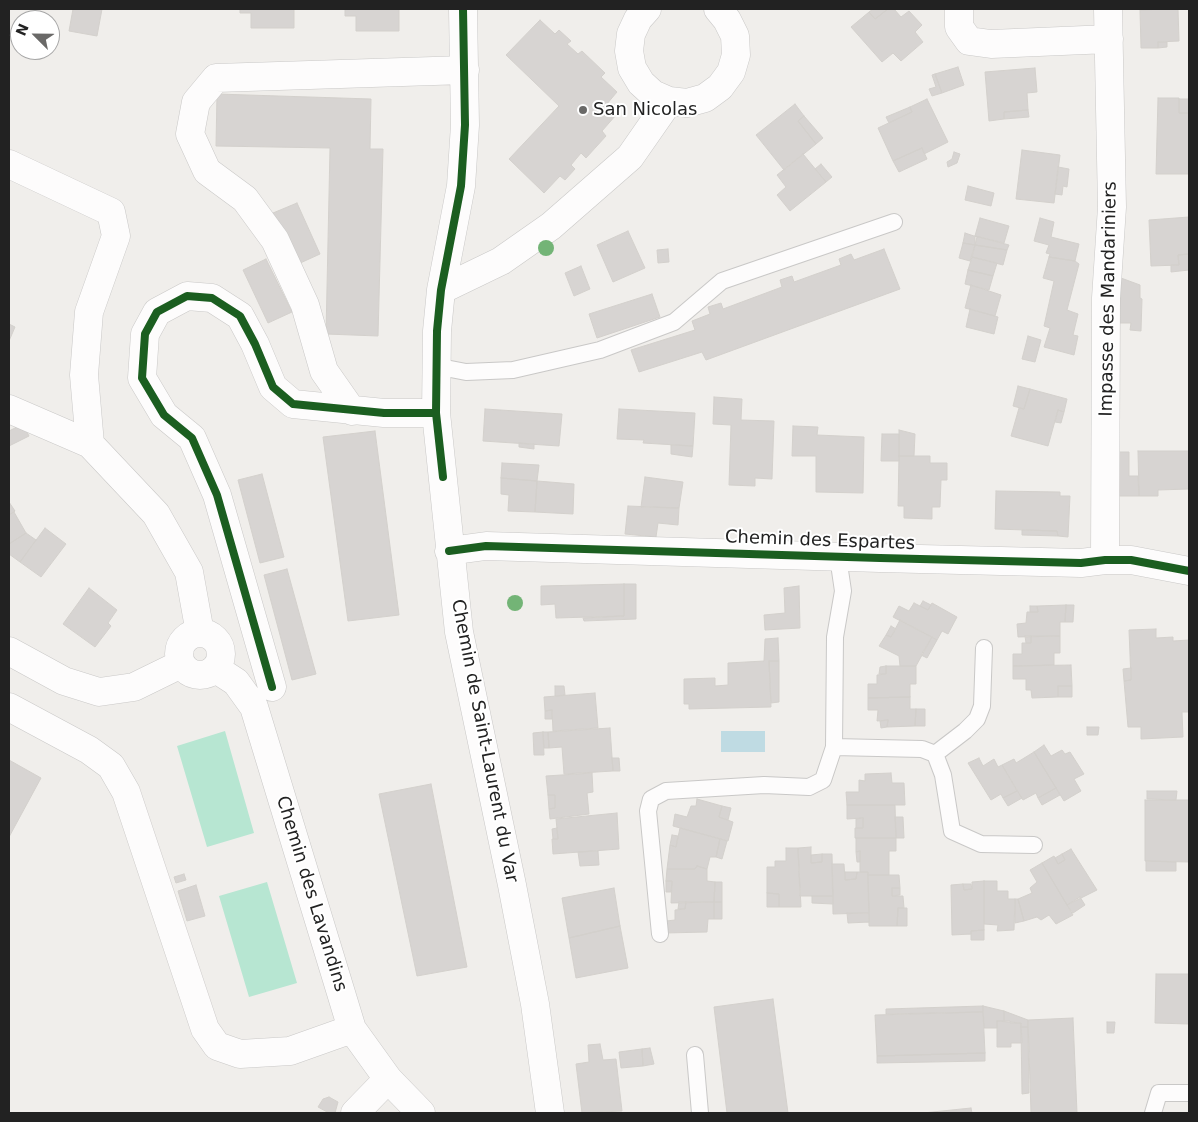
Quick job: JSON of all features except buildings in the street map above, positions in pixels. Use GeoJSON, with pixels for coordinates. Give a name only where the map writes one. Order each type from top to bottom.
{"type":"FeatureCollection","features":[{"type":"Feature","properties":{"kind":"street","name":"Chemin de Saint-Laurent du Var"},"geometry":{"type":"LineString","coordinates":[[463,9],[465,125],[461,186],[441,290],[435,366],[436,413],[459,632],[535,1004],[550,1113]]}},
{"type":"Feature","properties":{"kind":"street"},"geometry":{"type":"LineString","coordinates":[[647,9],[638,19],[631,34],[629,52],[632,68],[641,83],[653,94],[669,101],[687,103],[705,98],[720,87],[731,72],[736,55],[735,36],[727,20],[718,9]]}},
{"type":"Feature","properties":{"kind":"street"},"geometry":{"type":"LineString","coordinates":[[959,9],[959,28],[969,42],[991,44],[1109,39]]}},
{"type":"Feature","properties":{"kind":"street","name":"Impasse des Mandariniers"},"geometry":{"type":"LineString","coordinates":[[1105,560],[1106,298],[1112,207],[1108,9]]}},
{"type":"Feature","properties":{"kind":"street"},"geometry":{"type":"LineString","coordinates":[[352,411],[324,371],[305,305],[275,240],[245,199],[207,172],[190,134],[196,102],[216,78],[465,70]]}},
{"type":"Feature","properties":{"kind":"street"},"geometry":{"type":"LineString","coordinates":[[441,290],[502,261],[551,226],[630,157],[669,101]]}},
{"type":"Feature","properties":{"kind":"street"},"geometry":{"type":"LineString","coordinates":[[9,164],[111,212],[116,236],[89,312],[84,375],[90,444]]}},
{"type":"Feature","properties":{"kind":"street"},"geometry":{"type":"LineString","coordinates":[[272,687],[217,495],[192,438],[164,415],[142,378],[145,334],[157,312],[187,296],[212,298],[240,316],[255,344],[273,388],[292,404],[352,411],[436,413]]}},
{"type":"Feature","properties":{"kind":"street"},"geometry":{"type":"LineString","coordinates":[[9,409],[90,444],[156,514],[189,572],[200,632]]}},
{"type":"Feature","properties":{"kind":"street","name":"Chemin des Espartes"},"geometry":{"type":"LineString","coordinates":[[450,551],[486,546],[1081,563],[1105,560],[1131,560],[1189,571]]}},
{"type":"Feature","properties":{"kind":"street"},"geometry":{"type":"LineString","coordinates":[[200,632],[219,642],[222,656],[216,669],[211,673],[197,676],[190,674],[181,664],[179,650],[182,643],[193,634],[200,632]]}},
{"type":"Feature","properties":{"kind":"street"},"geometry":{"type":"LineString","coordinates":[[9,651],[64,681],[99,692],[134,687],[181,664]]}},
{"type":"Feature","properties":{"kind":"street","name":"Chemin des Lavandins"},"geometry":{"type":"LineString","coordinates":[[216,669],[236,682],[254,707],[352,1029],[388,1079],[421,1113]]}},
{"type":"Feature","properties":{"kind":"street"},"geometry":{"type":"LineString","coordinates":[[9,707],[89,750],[111,766],[126,792],[205,1029],[217,1046],[240,1054],[290,1051],[352,1029]]}},
{"type":"Feature","properties":{"kind":"street"},"geometry":{"type":"LineString","coordinates":[[355,1113],[388,1079]]}},
{"type":"Feature","properties":{"kind":"lane"},"geometry":{"type":"LineString","coordinates":[[435,366],[466,372],[513,370],[600,350],[674,322],[722,281],[894,222]]}},
{"type":"Feature","properties":{"kind":"lane"},"geometry":{"type":"LineString","coordinates":[[660,934],[648,811],[651,800],[666,792],[764,785],[808,787],[823,780],[834,747],[835,636],[843,591],[838,557]]}},
{"type":"Feature","properties":{"kind":"lane"},"geometry":{"type":"LineString","coordinates":[[935,754],[965,731],[977,719],[982,706],[984,648]]}},
{"type":"Feature","properties":{"kind":"lane"},"geometry":{"type":"LineString","coordinates":[[834,747],[922,748],[935,754],[943,775],[952,831],[981,844],[1034,845]]}},
{"type":"Feature","properties":{"kind":"lane"},"geometry":{"type":"LineString","coordinates":[[695,1055],[700,1113]]}},
{"type":"Feature","properties":{"kind":"lane"},"geometry":{"type":"LineString","coordinates":[[1153,1113],[1159,1093],[1189,1093]]}},
{"type":"Feature","properties":{"kind":"green space"},"geometry":{"type":"Polygon","coordinates":[[[225,731],[254,833],[207,847],[177,746],[225,731]]]}},
{"type":"Feature","properties":{"kind":"green space"},"geometry":{"type":"Polygon","coordinates":[[[267,882],[297,983],[249,997],[219,896],[267,882]]]}},
{"type":"Feature","properties":{"kind":"water"},"geometry":{"type":"Polygon","coordinates":[[[721,731],[765,731],[765,752],[721,752],[721,731]]]}},
{"type":"Feature","properties":{"kind":"cycle path"},"geometry":{"type":"LineString","coordinates":[[443,477],[436,413],[437,331],[441,290],[461,186],[465,125],[463,9]]}},
{"type":"Feature","properties":{"kind":"cycle path"},"geometry":{"type":"LineString","coordinates":[[272,687],[217,495],[192,438],[164,415],[142,378],[145,334],[157,312],[187,296],[212,298],[240,316],[255,344],[273,387],[293,404],[384,413],[436,413]]}},
{"type":"Feature","properties":{"kind":"cycle path"},"geometry":{"type":"LineString","coordinates":[[449,551],[486,546],[1081,563],[1105,560],[1131,560],[1189,571]]}},
{"type":"Feature","properties":{"kind":"place","name":"San Nicolas"},"geometry":{"type":"Point","coordinates":[583,110]}}]}
